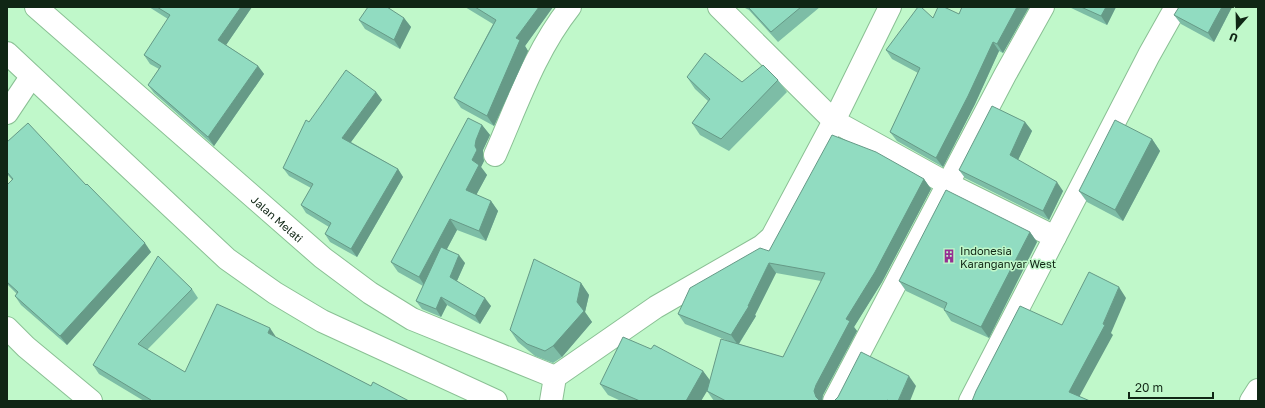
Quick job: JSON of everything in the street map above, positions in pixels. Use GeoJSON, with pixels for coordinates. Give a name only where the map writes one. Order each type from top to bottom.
{"type":"FeatureCollection","features":[{"type":"Feature","properties":{"kind":"street","name":"Jalan Melati"},"geometry":{"type":"LineString","coordinates":[[36,7],[323,258],[370,293],[412,319],[554,377]]}},
{"type":"Feature","properties":{"kind":"street"},"geometry":{"type":"LineString","coordinates":[[495,155],[542,48],[556,25],[570,7]]}},
{"type":"Feature","properties":{"kind":"street"},"geometry":{"type":"LineString","coordinates":[[719,7],[834,121],[948,184],[1055,237]]}},
{"type":"Feature","properties":{"kind":"street"},"geometry":{"type":"LineString","coordinates":[[551,401],[554,377],[656,307],[762,246],[772,237],[834,121],[890,7]]}},
{"type":"Feature","properties":{"kind":"street"},"geometry":{"type":"LineString","coordinates":[[834,401],[1005,75],[1043,7]]}},
{"type":"Feature","properties":{"kind":"street"},"geometry":{"type":"LineString","coordinates":[[970,401],[1149,55],[1176,7]]}},
{"type":"Feature","properties":{"kind":"street"},"geometry":{"type":"LineString","coordinates":[[7,53],[227,259],[275,293],[322,321],[496,401]]}},
{"type":"Feature","properties":{"kind":"street"},"geometry":{"type":"LineString","coordinates":[[7,113],[31,77]]}},
{"type":"Feature","properties":{"kind":"street"},"geometry":{"type":"LineString","coordinates":[[7,328],[91,401]]}},
{"type":"Feature","properties":{"kind":"street"},"geometry":{"type":"LineString","coordinates":[[1251,401],[1258,390]]}},
{"type":"Feature","properties":{"kind":"building"},"geometry":{"type":"Polygon","coordinates":[[[157,7],[241,7],[218,40],[258,66],[208,137],[148,85],[161,66],[144,55],[170,15],[157,7]]]}},
{"type":"Feature","properties":{"kind":"building"},"geometry":{"type":"Polygon","coordinates":[[[368,7],[387,7],[404,18],[394,40],[359,20],[368,7]]]}},
{"type":"Feature","properties":{"kind":"building"},"geometry":{"type":"Polygon","coordinates":[[[475,7],[539,7],[516,38],[520,40],[487,116],[454,98],[496,20],[475,7]]]}},
{"type":"Feature","properties":{"kind":"building"},"geometry":{"type":"Polygon","coordinates":[[[748,7],[801,7],[771,32],[748,7]]]}},
{"type":"Feature","properties":{"kind":"building"},"geometry":{"type":"Polygon","coordinates":[[[918,7],[921,7],[933,18],[938,7],[944,7],[959,14],[962,7],[1017,7],[997,44],[993,42],[968,96],[936,158],[890,132],[920,68],[886,50],[918,7]]]}},
{"type":"Feature","properties":{"kind":"building"},"geometry":{"type":"Polygon","coordinates":[[[1081,7],[1106,7],[1101,16],[1081,7]]]}},
{"type":"Feature","properties":{"kind":"building"},"geometry":{"type":"Polygon","coordinates":[[[1179,7],[1222,7],[1208,33],[1174,15],[1179,7]]]}},
{"type":"Feature","properties":{"kind":"building"},"geometry":{"type":"Polygon","coordinates":[[[705,53],[742,82],[763,65],[778,80],[721,139],[692,123],[710,99],[687,77],[705,53]]]}},
{"type":"Feature","properties":{"kind":"building"},"geometry":{"type":"Polygon","coordinates":[[[346,70],[376,92],[342,138],[398,169],[351,249],[325,234],[331,223],[301,205],[313,184],[283,168],[306,120],[309,122],[346,70]]]}},
{"type":"Feature","properties":{"kind":"building"},"geometry":{"type":"Polygon","coordinates":[[[992,106],[1025,122],[1010,155],[1057,182],[1043,211],[959,170],[992,106]]]}},
{"type":"Feature","properties":{"kind":"building"},"geometry":{"type":"Polygon","coordinates":[[[468,118],[482,125],[476,140],[475,146],[477,150],[472,160],[479,165],[466,190],[491,201],[479,231],[450,219],[419,277],[391,262],[468,118]]]}},
{"type":"Feature","properties":{"kind":"building"},"geometry":{"type":"Polygon","coordinates":[[[1115,120],[1152,139],[1115,210],[1079,191],[1115,120]]]}},
{"type":"Feature","properties":{"kind":"building"},"geometry":{"type":"Polygon","coordinates":[[[28,123],[86,185],[87,184],[145,243],[60,336],[15,296],[18,292],[7,282],[7,185],[13,179],[7,172],[7,142],[28,123]]]}},
{"type":"Feature","properties":{"kind":"building"},"geometry":{"type":"Polygon","coordinates":[[[832,135],[876,152],[924,179],[875,272],[846,319],[850,321],[814,391],[816,397],[820,401],[726,401],[707,391],[721,339],[783,357],[825,273],[769,263],[749,306],[731,335],[678,314],[690,288],[760,248],[769,251],[832,135]]]}},
{"type":"Feature","properties":{"kind":"building"},"geometry":{"type":"Polygon","coordinates":[[[946,190],[1030,232],[981,327],[944,310],[947,303],[899,281],[946,190]]]}},
{"type":"Feature","properties":{"kind":"building"},"geometry":{"type":"Polygon","coordinates":[[[441,247],[459,255],[450,277],[485,298],[475,316],[441,297],[436,309],[416,301],[441,247]]]}},
{"type":"Feature","properties":{"kind":"building"},"geometry":{"type":"Polygon","coordinates":[[[158,256],[192,289],[138,344],[185,372],[217,304],[270,328],[268,333],[371,386],[373,382],[409,401],[151,401],[93,365],[158,256]]]}},
{"type":"Feature","properties":{"kind":"building"},"geometry":{"type":"Polygon","coordinates":[[[534,259],[581,283],[577,302],[584,311],[553,346],[545,351],[527,344],[510,330],[534,259]]]}},
{"type":"Feature","properties":{"kind":"building"},"geometry":{"type":"Polygon","coordinates":[[[1089,272],[1119,287],[1103,324],[1105,325],[1069,392],[1090,401],[972,401],[1020,306],[1062,325],[1089,272]]]}},
{"type":"Feature","properties":{"kind":"building"},"geometry":{"type":"Polygon","coordinates":[[[623,337],[651,349],[654,345],[703,371],[686,401],[640,401],[600,384],[623,337]]]}},
{"type":"Feature","properties":{"kind":"building"},"geometry":{"type":"Polygon","coordinates":[[[861,352],[909,376],[898,401],[834,401],[838,397],[861,352]]]}},
{"type":"Feature","properties":{"kind":"place","name":"Indonesia Karanganyar West"},"geometry":{"type":"Point","coordinates":[949,256]}}]}
